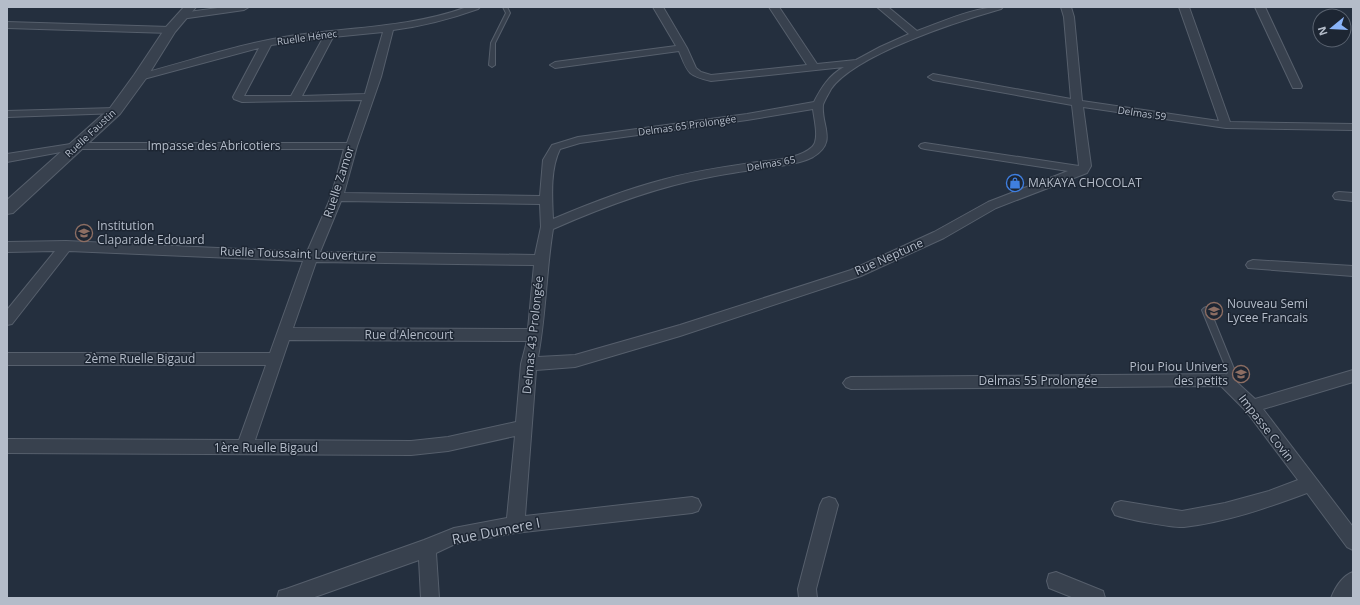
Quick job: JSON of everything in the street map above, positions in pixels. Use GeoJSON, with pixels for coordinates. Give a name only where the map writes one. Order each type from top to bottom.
{"type":"FeatureCollection","features":[{"type":"Feature","properties":{"kind":"street"},"geometry":{"type":"LineString","coordinates":[[186,12],[244,7]]}},
{"type":"Feature","properties":{"kind":"street","name":"Ruelle Hénec"},"geometry":{"type":"LineString","coordinates":[[140,77],[268,43],[330,33],[389,28],[435,20],[476,7]]}},
{"type":"Feature","properties":{"kind":"street"},"geometry":{"type":"LineString","coordinates":[[658,7],[682,48],[692,70],[704,77],[711,78],[857,62]]}},
{"type":"Feature","properties":{"kind":"street"},"geometry":{"type":"LineString","coordinates":[[774,7],[813,66]]}},
{"type":"Feature","properties":{"kind":"street"},"geometry":{"type":"LineString","coordinates":[[882,7],[916,35]]}},
{"type":"Feature","properties":{"kind":"street"},"geometry":{"type":"LineString","coordinates":[[925,146],[1083,170],[1085,166],[1077,103],[1069,16],[1066,7]]}},
{"type":"Feature","properties":{"kind":"street"},"geometry":{"type":"LineString","coordinates":[[1184,7],[1226,125]]}},
{"type":"Feature","properties":{"kind":"street"},"geometry":{"type":"LineString","coordinates":[[1260,7],[1297,86]]}},
{"type":"Feature","properties":{"kind":"street"},"geometry":{"type":"LineString","coordinates":[[818,105],[826,89],[839,74],[857,62],[916,35],[991,8]]}},
{"type":"Feature","properties":{"kind":"street","name":"Ruelle Faustin"},"geometry":{"type":"LineString","coordinates":[[7,209],[78,146],[114,111],[140,77],[170,30],[186,12]]}},
{"type":"Feature","properties":{"kind":"street"},"geometry":{"type":"LineString","coordinates":[[7,25],[170,30]]}},
{"type":"Feature","properties":{"kind":"street","name":"Ruelle Zamor"},"geometry":{"type":"LineString","coordinates":[[244,448],[311,257],[337,197],[351,146],[376,77],[389,28]]}},
{"type":"Feature","properties":{"kind":"street"},"geometry":{"type":"LineString","coordinates":[[295,99],[330,33]]}},
{"type":"Feature","properties":{"kind":"street"},"geometry":{"type":"LineString","coordinates":[[268,43],[238,97],[242,99],[295,99],[368,97]]}},
{"type":"Feature","properties":{"kind":"street"},"geometry":{"type":"LineString","coordinates":[[555,65],[682,48]]}},
{"type":"Feature","properties":{"kind":"street","name":"Delmas 59"},"geometry":{"type":"LineString","coordinates":[[933,77],[1077,103],[1226,125],[1353,127]]}},
{"type":"Feature","properties":{"kind":"street","name":"Delmas 65 Prolongée"},"geometry":{"type":"LineString","coordinates":[[556,147],[578,140],[747,117],[818,105]]}},
{"type":"Feature","properties":{"kind":"street","name":"Delmas 65"},"geometry":{"type":"LineString","coordinates":[[547,227],[576,214],[664,183],[710,173],[788,161],[808,155],[817,149],[822,141],[818,105]]}},
{"type":"Feature","properties":{"kind":"street"},"geometry":{"type":"LineString","coordinates":[[7,114],[114,111]]}},
{"type":"Feature","properties":{"kind":"street","name":"Impasse des Abricotiers"},"geometry":{"type":"LineString","coordinates":[[7,158],[78,146],[351,146]]}},
{"type":"Feature","properties":{"kind":"street","name":"Delmas 43 Prolongée"},"geometry":{"type":"LineString","coordinates":[[515,525],[529,364],[535,335],[541,260],[547,227],[546,200],[549,160],[556,147]]}},
{"type":"Feature","properties":{"kind":"street","name":"Rue Neptune"},"geometry":{"type":"LineString","coordinates":[[529,364],[575,361],[680,330],[856,273],[939,236],[992,206],[1083,170]]}},
{"type":"Feature","properties":{"kind":"street"},"geometry":{"type":"LineString","coordinates":[[1338,196],[1353,197]]}},
{"type":"Feature","properties":{"kind":"street"},"geometry":{"type":"LineString","coordinates":[[337,197],[546,200]]}},
{"type":"Feature","properties":{"kind":"street"},"geometry":{"type":"LineString","coordinates":[[7,320],[66,246]]}},
{"type":"Feature","properties":{"kind":"street","name":"Ruelle Toussaint Louverture"},"geometry":{"type":"LineString","coordinates":[[7,247],[66,246],[311,257],[541,260]]}},
{"type":"Feature","properties":{"kind":"street"},"geometry":{"type":"LineString","coordinates":[[1253,265],[1353,271]]}},
{"type":"Feature","properties":{"kind":"street","name":"Rue d'Alencourt"},"geometry":{"type":"LineString","coordinates":[[283,334],[535,335]]}},
{"type":"Feature","properties":{"kind":"street","name":"2ème Ruelle Bigaud"},"geometry":{"type":"LineString","coordinates":[[7,359],[274,359]]}},
{"type":"Feature","properties":{"kind":"street"},"geometry":{"type":"LineString","coordinates":[[1252,406],[1353,376]]}},
{"type":"Feature","properties":{"kind":"street","name":"Delmas 55 Prolongée"},"geometry":{"type":"LineString","coordinates":[[851,383],[1225,380]]}},
{"type":"Feature","properties":{"kind":"street","name":"Impasse Covin"},"geometry":{"type":"LineString","coordinates":[[1225,380],[1252,406],[1353,541]]}},
{"type":"Feature","properties":{"kind":"street","name":"1ère Ruelle Bigaud"},"geometry":{"type":"LineString","coordinates":[[7,446],[411,448],[448,444],[523,427]]}},
{"type":"Feature","properties":{"kind":"street"},"geometry":{"type":"LineString","coordinates":[[1121,509],[1182,518],[1225,511],[1254,503],[1309,484]]}},
{"type":"Feature","properties":{"kind":"street","name":"Rue Dumere I"},"geometry":{"type":"LineString","coordinates":[[286,598],[427,548],[454,536],[515,525],[692,505]]}},
{"type":"Feature","properties":{"kind":"street"},"geometry":{"type":"LineString","coordinates":[[808,598],[807,589],[828,505]]}},
{"type":"Feature","properties":{"kind":"street"},"geometry":{"type":"LineString","coordinates":[[427,548],[430,598]]}},
{"type":"Feature","properties":{"kind":"street"},"geometry":{"type":"LineString","coordinates":[[1056,581],[1096,598]]}},
{"type":"Feature","properties":{"kind":"street"},"geometry":{"type":"LineString","coordinates":[[1340,598],[1353,581]]}},
{"type":"Feature","properties":{"kind":"lane"},"geometry":{"type":"LineString","coordinates":[[492,65],[493,43],[508,14],[506,7]]}},
{"type":"Feature","properties":{"kind":"lane"},"geometry":{"type":"LineString","coordinates":[[1206,310],[1232,374],[1225,380]]}},
{"type":"Feature","properties":{"kind":"place","name":"MAKAYA CHOCOLAT"},"geometry":{"type":"Point","coordinates":[1015,183]}},
{"type":"Feature","properties":{"kind":"place","name":"Institution Claparade Edouard"},"geometry":{"type":"Point","coordinates":[84,233]}},
{"type":"Feature","properties":{"kind":"place","name":"Nouveau Semi Lycee Francais"},"geometry":{"type":"Point","coordinates":[1214,311]}},
{"type":"Feature","properties":{"kind":"place","name":"Piou Piou Univers des petits"},"geometry":{"type":"Point","coordinates":[1241,374]}}]}
